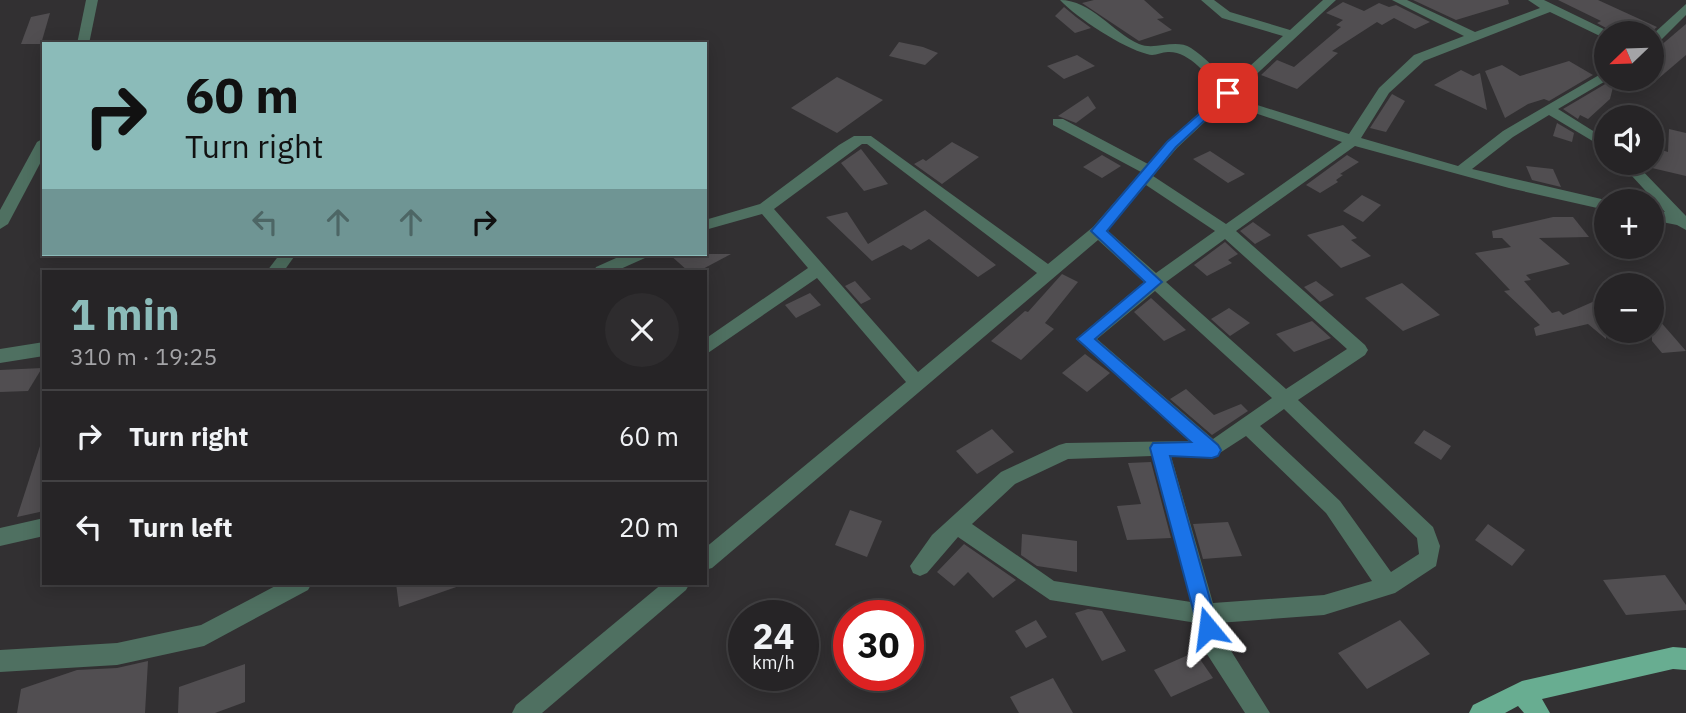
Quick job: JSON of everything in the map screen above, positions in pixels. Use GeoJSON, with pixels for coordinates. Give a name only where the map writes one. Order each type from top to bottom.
{"type":"FeatureCollection","features":[{"type":"Feature","properties":{"kind":"main road"},"geometry":{"type":"LineString","coordinates":[[1481,713],[1522,692],[1673,658],[1686,659]]}},
{"type":"Feature","properties":{"kind":"main road"},"geometry":{"type":"LineString","coordinates":[[1522,692],[1538,713]]}},
{"type":"Feature","properties":{"kind":"street"},"geometry":{"type":"LineString","coordinates":[[83,42],[92,0]]}},
{"type":"Feature","properties":{"kind":"street"},"geometry":{"type":"LineString","coordinates":[[1066,0],[1133,46],[1152,52],[1164,48],[1185,49],[1216,77],[1225,95],[1351,142],[1594,202]]}},
{"type":"Feature","properties":{"kind":"street"},"geometry":{"type":"LineString","coordinates":[[1207,0],[1226,15],[1293,35]]}},
{"type":"Feature","properties":{"kind":"street"},"geometry":{"type":"LineString","coordinates":[[1398,0],[1473,36]]}},
{"type":"Feature","properties":{"kind":"street"},"geometry":{"type":"LineString","coordinates":[[1534,0],[1594,28]]}},
{"type":"Feature","properties":{"kind":"street"},"geometry":{"type":"LineString","coordinates":[[707,559],[1051,274],[1098,231],[1172,145],[1293,35],[1320,2]]}},
{"type":"Feature","properties":{"kind":"street"},"geometry":{"type":"LineString","coordinates":[[1212,450],[1085,339],[1155,282],[1351,142],[1384,91],[1419,58],[1550,8]]}},
{"type":"Feature","properties":{"kind":"street"},"geometry":{"type":"LineString","coordinates":[[1664,30],[1686,8]]}},
{"type":"Feature","properties":{"kind":"street"},"geometry":{"type":"LineString","coordinates":[[1460,171],[1507,134],[1594,82]]}},
{"type":"Feature","properties":{"kind":"street"},"geometry":{"type":"LineString","coordinates":[[1549,110],[1594,138]]}},
{"type":"Feature","properties":{"kind":"street"},"geometry":{"type":"LineString","coordinates":[[920,565],[957,525],[1008,478],[1066,451],[1159,448],[1212,450],[1359,350],[1226,231],[1147,174],[1058,122]]}},
{"type":"Feature","properties":{"kind":"street"},"geometry":{"type":"LineString","coordinates":[[707,224],[765,208],[859,139],[871,141],[1051,274]]}},
{"type":"Feature","properties":{"kind":"street"},"geometry":{"type":"LineString","coordinates":[[0,224],[42,146]]}},
{"type":"Feature","properties":{"kind":"street"},"geometry":{"type":"LineString","coordinates":[[1639,175],[1685,222]]}},
{"type":"Feature","properties":{"kind":"street"},"geometry":{"type":"LineString","coordinates":[[765,208],[917,383]]}},
{"type":"Feature","properties":{"kind":"street"},"geometry":{"type":"LineString","coordinates":[[1664,218],[1685,222]]}},
{"type":"Feature","properties":{"kind":"street"},"geometry":{"type":"LineString","coordinates":[[957,525],[1051,590],[1204,614],[1324,605],[1388,586],[1429,559],[1430,546],[1426,533],[1285,399],[1098,231]]}},
{"type":"Feature","properties":{"kind":"street"},"geometry":{"type":"LineString","coordinates":[[276,270],[286,256]]}},
{"type":"Feature","properties":{"kind":"street"},"geometry":{"type":"LineString","coordinates":[[604,270],[635,256]]}},
{"type":"Feature","properties":{"kind":"street"},"geometry":{"type":"LineString","coordinates":[[707,347],[818,270]]}},
{"type":"Feature","properties":{"kind":"street"},"geometry":{"type":"LineString","coordinates":[[0,356],[42,349]]}},
{"type":"Feature","properties":{"kind":"street"},"geometry":{"type":"LineString","coordinates":[[1247,425],[1333,507],[1388,586]]}},
{"type":"Feature","properties":{"kind":"street"},"geometry":{"type":"LineString","coordinates":[[1159,448],[1213,643],[1258,713]]}},
{"type":"Feature","properties":{"kind":"street"},"geometry":{"type":"LineString","coordinates":[[0,537],[42,527]]}},
{"type":"Feature","properties":{"kind":"street"},"geometry":{"type":"LineString","coordinates":[[0,661],[117,654],[204,635],[297,585]]}},
{"type":"Feature","properties":{"kind":"street"},"geometry":{"type":"LineString","coordinates":[[524,713],[677,585]]}},
{"type":"Feature","properties":{"kind":"building"},"geometry":{"type":"Polygon","coordinates":[[[1094,0],[1144,0],[1164,18],[1157,19],[1172,30],[1139,41],[1082,3],[1094,0]]]}},
{"type":"Feature","properties":{"kind":"building"},"geometry":{"type":"Polygon","coordinates":[[[1413,0],[1508,0],[1509,4],[1456,20],[1413,0]]]}},
{"type":"Feature","properties":{"kind":"building"},"geometry":{"type":"Polygon","coordinates":[[[1558,0],[1598,0],[1644,21],[1601,21],[1558,0]]]}},
{"type":"Feature","properties":{"kind":"building"},"geometry":{"type":"Polygon","coordinates":[[[1343,2],[1364,11],[1379,3],[1389,7],[1396,5],[1430,22],[1415,29],[1394,18],[1382,25],[1377,22],[1332,51],[1338,53],[1297,89],[1261,75],[1277,60],[1294,67],[1341,27],[1336,25],[1343,20],[1326,13],[1343,2]]]}},
{"type":"Feature","properties":{"kind":"building"},"geometry":{"type":"Polygon","coordinates":[[[1064,7],[1091,28],[1075,33],[1055,16],[1064,7]]]}},
{"type":"Feature","properties":{"kind":"building"},"geometry":{"type":"Polygon","coordinates":[[[50,13],[41,44],[21,44],[31,17],[50,13]]]}},
{"type":"Feature","properties":{"kind":"building"},"geometry":{"type":"Polygon","coordinates":[[[1686,24],[1686,55],[1664,74],[1664,43],[1686,24]]]}},
{"type":"Feature","properties":{"kind":"building"},"geometry":{"type":"Polygon","coordinates":[[[899,42],[938,53],[925,65],[889,56],[899,42]]]}},
{"type":"Feature","properties":{"kind":"building"},"geometry":{"type":"Polygon","coordinates":[[[1077,55],[1095,66],[1064,79],[1047,66],[1077,55]]]}},
{"type":"Feature","properties":{"kind":"building"},"geometry":{"type":"Polygon","coordinates":[[[1569,61],[1593,75],[1549,101],[1544,99],[1528,104],[1505,118],[1485,71],[1502,65],[1520,76],[1569,61]]]}},
{"type":"Feature","properties":{"kind":"building"},"geometry":{"type":"Polygon","coordinates":[[[1461,70],[1473,76],[1480,73],[1487,110],[1434,85],[1461,70]]]}},
{"type":"Feature","properties":{"kind":"building"},"geometry":{"type":"Polygon","coordinates":[[[837,77],[883,100],[837,133],[791,108],[837,77]]]}},
{"type":"Feature","properties":{"kind":"building"},"geometry":{"type":"Polygon","coordinates":[[[1594,91],[1612,91],[1610,99],[1603,105],[1594,105],[1594,114],[1588,119],[1580,115],[1578,119],[1563,109],[1594,91]]]}},
{"type":"Feature","properties":{"kind":"building"},"geometry":{"type":"Polygon","coordinates":[[[1392,94],[1405,101],[1386,132],[1370,128],[1392,94]]]}},
{"type":"Feature","properties":{"kind":"building"},"geometry":{"type":"Polygon","coordinates":[[[1088,96],[1096,108],[1076,123],[1058,116],[1088,96]]]}},
{"type":"Feature","properties":{"kind":"building"},"geometry":{"type":"Polygon","coordinates":[[[1557,123],[1574,133],[1572,142],[1553,136],[1557,123]]]}},
{"type":"Feature","properties":{"kind":"building"},"geometry":{"type":"Polygon","coordinates":[[[1669,129],[1686,133],[1686,176],[1664,171],[1664,151],[1668,152],[1669,129]]]}},
{"type":"Feature","properties":{"kind":"building"},"geometry":{"type":"Polygon","coordinates":[[[952,142],[979,157],[942,184],[914,164],[923,159],[926,161],[952,142]]]}},
{"type":"Feature","properties":{"kind":"building"},"geometry":{"type":"Polygon","coordinates":[[[861,149],[888,184],[864,191],[841,163],[861,149]]]}},
{"type":"Feature","properties":{"kind":"building"},"geometry":{"type":"Polygon","coordinates":[[[1210,151],[1245,174],[1228,183],[1193,159],[1210,151]]]}},
{"type":"Feature","properties":{"kind":"building"},"geometry":{"type":"Polygon","coordinates":[[[1102,155],[1121,166],[1102,178],[1083,167],[1102,155]]]}},
{"type":"Feature","properties":{"kind":"building"},"geometry":{"type":"Polygon","coordinates":[[[1347,155],[1359,162],[1340,174],[1343,175],[1336,180],[1338,182],[1320,193],[1306,185],[1347,155]]]}},
{"type":"Feature","properties":{"kind":"building"},"geometry":{"type":"Polygon","coordinates":[[[1526,166],[1553,169],[1561,187],[1532,180],[1526,166]]]}},
{"type":"Feature","properties":{"kind":"building"},"geometry":{"type":"Polygon","coordinates":[[[1362,195],[1381,205],[1363,222],[1343,211],[1362,195]]]}},
{"type":"Feature","properties":{"kind":"building"},"geometry":{"type":"Polygon","coordinates":[[[925,210],[996,265],[978,277],[929,239],[911,250],[903,245],[872,261],[826,217],[847,212],[868,244],[925,210]]]}},
{"type":"Feature","properties":{"kind":"building"},"geometry":{"type":"Polygon","coordinates":[[[1553,217],[1573,217],[1589,237],[1539,238],[1570,264],[1526,275],[1531,280],[1524,281],[1552,313],[1559,311],[1563,315],[1594,301],[1594,329],[1588,324],[1536,336],[1534,328],[1540,325],[1504,291],[1510,290],[1475,253],[1511,247],[1502,238],[1493,238],[1492,231],[1553,217]]]}},
{"type":"Feature","properties":{"kind":"building"},"geometry":{"type":"Polygon","coordinates":[[[1253,222],[1271,235],[1255,244],[1240,231],[1253,222]]]}},
{"type":"Feature","properties":{"kind":"building"},"geometry":{"type":"Polygon","coordinates":[[[1343,225],[1357,238],[1351,240],[1371,256],[1341,268],[1307,235],[1343,225]]]}},
{"type":"Feature","properties":{"kind":"building"},"geometry":{"type":"Polygon","coordinates":[[[1225,242],[1238,254],[1228,260],[1232,263],[1207,276],[1194,265],[1225,242]]]}},
{"type":"Feature","properties":{"kind":"building"},"geometry":{"type":"Polygon","coordinates":[[[731,254],[701,270],[687,270],[671,256],[731,254]]]}},
{"type":"Feature","properties":{"kind":"building"},"geometry":{"type":"Polygon","coordinates":[[[1062,274],[1078,282],[1045,323],[1054,329],[1021,360],[991,341],[1025,311],[1028,312],[1062,274]]]}},
{"type":"Feature","properties":{"kind":"building"},"geometry":{"type":"Polygon","coordinates":[[[855,281],[871,299],[861,304],[845,286],[855,281]]]}},
{"type":"Feature","properties":{"kind":"building"},"geometry":{"type":"Polygon","coordinates":[[[1316,281],[1334,295],[1320,302],[1304,287],[1316,281]]]}},
{"type":"Feature","properties":{"kind":"building"},"geometry":{"type":"Polygon","coordinates":[[[1402,283],[1440,315],[1403,331],[1365,298],[1402,283]]]}},
{"type":"Feature","properties":{"kind":"building"},"geometry":{"type":"Polygon","coordinates":[[[810,293],[821,305],[796,318],[785,305],[810,293]]]}},
{"type":"Feature","properties":{"kind":"building"},"geometry":{"type":"Polygon","coordinates":[[[1151,298],[1186,330],[1164,341],[1134,312],[1151,298]]]}},
{"type":"Feature","properties":{"kind":"building"},"geometry":{"type":"Polygon","coordinates":[[[1229,308],[1250,323],[1230,336],[1211,319],[1229,308]]]}},
{"type":"Feature","properties":{"kind":"building"},"geometry":{"type":"Polygon","coordinates":[[[1312,321],[1331,338],[1294,352],[1276,334],[1312,321]]]}},
{"type":"Feature","properties":{"kind":"building"},"geometry":{"type":"Polygon","coordinates":[[[1664,326],[1686,351],[1662,353],[1654,343],[1664,343],[1664,326]]]}},
{"type":"Feature","properties":{"kind":"building"},"geometry":{"type":"Polygon","coordinates":[[[1085,354],[1110,373],[1087,392],[1062,373],[1085,354]]]}},
{"type":"Feature","properties":{"kind":"building"},"geometry":{"type":"Polygon","coordinates":[[[42,368],[28,391],[0,392],[0,370],[42,368]]]}},
{"type":"Feature","properties":{"kind":"building"},"geometry":{"type":"Polygon","coordinates":[[[1186,389],[1214,415],[1241,404],[1248,411],[1212,435],[1170,399],[1186,389]]]}},
{"type":"Feature","properties":{"kind":"building"},"geometry":{"type":"Polygon","coordinates":[[[992,429],[1014,452],[977,474],[956,451],[992,429]]]}},
{"type":"Feature","properties":{"kind":"building"},"geometry":{"type":"Polygon","coordinates":[[[1424,430],[1451,446],[1441,460],[1414,443],[1424,430]]]}},
{"type":"Feature","properties":{"kind":"building"},"geometry":{"type":"Polygon","coordinates":[[[40,446],[42,446],[42,511],[17,517],[40,446]]]}},
{"type":"Feature","properties":{"kind":"building"},"geometry":{"type":"Polygon","coordinates":[[[1151,462],[1171,538],[1127,540],[1117,506],[1141,504],[1128,463],[1151,462]]]}},
{"type":"Feature","properties":{"kind":"building"},"geometry":{"type":"Polygon","coordinates":[[[850,510],[882,521],[867,557],[835,545],[850,510]]]}},
{"type":"Feature","properties":{"kind":"building"},"geometry":{"type":"Polygon","coordinates":[[[1228,522],[1242,556],[1203,559],[1193,524],[1228,522]]]}},
{"type":"Feature","properties":{"kind":"building"},"geometry":{"type":"Polygon","coordinates":[[[1488,524],[1525,550],[1512,566],[1475,540],[1488,524]]]}},
{"type":"Feature","properties":{"kind":"building"},"geometry":{"type":"Polygon","coordinates":[[[1022,534],[1077,541],[1077,572],[1037,566],[1021,555],[1022,534]]]}},
{"type":"Feature","properties":{"kind":"building"},"geometry":{"type":"Polygon","coordinates":[[[964,544],[1016,580],[993,598],[968,572],[954,586],[937,572],[964,544]]]}},
{"type":"Feature","properties":{"kind":"building"},"geometry":{"type":"Polygon","coordinates":[[[1665,575],[1686,605],[1686,610],[1626,615],[1603,580],[1665,575]]]}},
{"type":"Feature","properties":{"kind":"building"},"geometry":{"type":"Polygon","coordinates":[[[396,585],[462,585],[399,607],[396,585]]]}},
{"type":"Feature","properties":{"kind":"building"},"geometry":{"type":"Polygon","coordinates":[[[1088,609],[1102,611],[1126,651],[1102,661],[1075,613],[1088,609]]]}},
{"type":"Feature","properties":{"kind":"building"},"geometry":{"type":"Polygon","coordinates":[[[1036,620],[1047,637],[1026,648],[1015,631],[1036,620]]]}},
{"type":"Feature","properties":{"kind":"building"},"geometry":{"type":"Polygon","coordinates":[[[1400,620],[1430,654],[1367,689],[1338,653],[1400,620]]]}},
{"type":"Feature","properties":{"kind":"building"},"geometry":{"type":"Polygon","coordinates":[[[1195,652],[1213,678],[1171,697],[1154,670],[1195,652]]]}},
{"type":"Feature","properties":{"kind":"building"},"geometry":{"type":"Polygon","coordinates":[[[148,661],[145,713],[17,713],[21,689],[77,670],[117,668],[148,661]]]}},
{"type":"Feature","properties":{"kind":"building"},"geometry":{"type":"Polygon","coordinates":[[[245,664],[245,702],[215,713],[178,713],[179,687],[245,664]]]}},
{"type":"Feature","properties":{"kind":"building"},"geometry":{"type":"Polygon","coordinates":[[[1053,678],[1073,713],[1019,713],[1010,697],[1053,678]]]}},
{"type":"Feature","properties":{"kind":"route"},"geometry":{"type":"LineString","coordinates":[[1208,628],[1159,448],[1212,450],[1085,339],[1155,282],[1098,231],[1172,145],[1228,93]]}}]}
